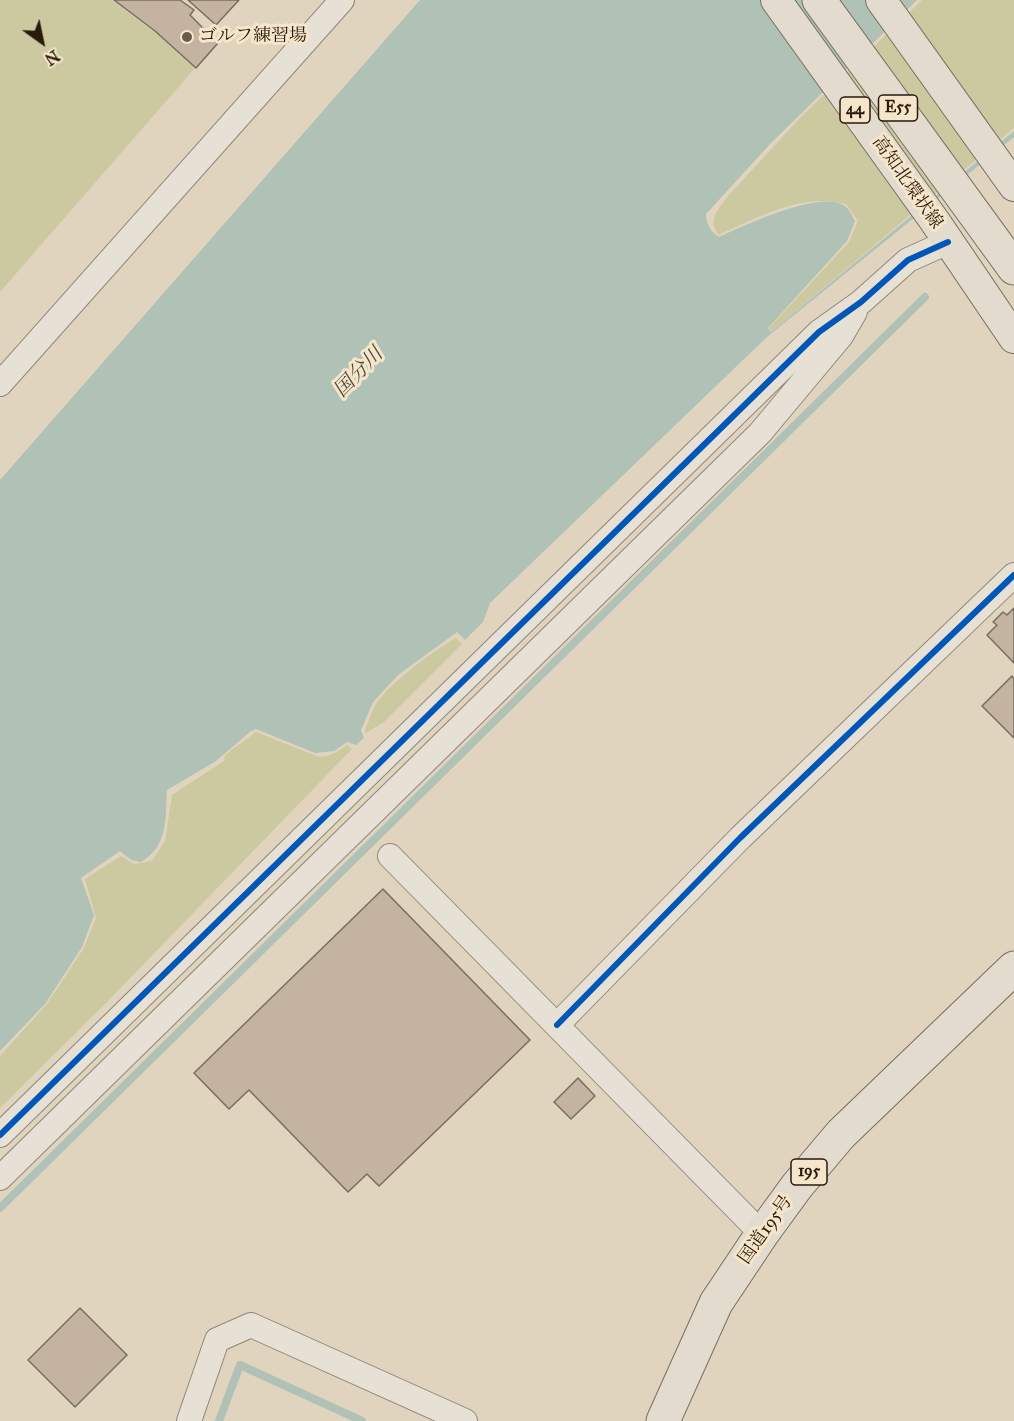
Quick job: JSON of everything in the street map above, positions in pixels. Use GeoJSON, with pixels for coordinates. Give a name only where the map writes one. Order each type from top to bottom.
{"type":"FeatureCollection","features":[{"type":"Feature","properties":{"kind":"highway","name":"E55"},"geometry":{"type":"LineString","coordinates":[[819,0],[1014,268]]}},
{"type":"Feature","properties":{"kind":"highway"},"geometry":{"type":"LineString","coordinates":[[831,0],[922,139],[978,217]]}},
{"type":"Feature","properties":{"kind":"highway","name":"国道195号"},"geometry":{"type":"LineString","coordinates":[[663,1421],[716,1303],[797,1186],[841,1134],[1014,968]]}},
{"type":"Feature","properties":{"kind":"main road","name":"高知北環状線"},"geometry":{"type":"LineString","coordinates":[[776,0],[941,231],[1014,338]]}},
{"type":"Feature","properties":{"kind":"main road"},"geometry":{"type":"LineString","coordinates":[[881,0],[1008,173]]}},
{"type":"Feature","properties":{"kind":"street"},"geometry":{"type":"LineString","coordinates":[[0,384],[342,0]]}},
{"type":"Feature","properties":{"kind":"street"},"geometry":{"type":"LineString","coordinates":[[0,1136],[819,332],[861,302],[941,231]]}},
{"type":"Feature","properties":{"kind":"street"},"geometry":{"type":"LineString","coordinates":[[0,1178],[760,433],[841,336],[861,302]]}},
{"type":"Feature","properties":{"kind":"street"},"geometry":{"type":"LineString","coordinates":[[557,1025],[740,838],[1014,575]]}},
{"type":"Feature","properties":{"kind":"street"},"geometry":{"type":"LineString","coordinates":[[390,856],[762,1234]]}},
{"type":"Feature","properties":{"kind":"street"},"geometry":{"type":"LineString","coordinates":[[189,1421],[217,1340],[251,1324],[465,1421]]}},
{"type":"Feature","properties":{"kind":"shaded area"},"geometry":{"type":"Polygon","coordinates":[[[0,0],[112,0],[156,33],[195,68],[0,292],[0,0]]]}},
{"type":"Feature","properties":{"kind":"shaded area"},"geometry":{"type":"Polygon","coordinates":[[[922,0],[1014,0],[1014,128],[772,331],[769,328],[849,242],[858,221],[846,204],[813,201],[780,209],[718,235],[713,224],[715,214],[728,196],[802,116],[922,0]]]}},
{"type":"Feature","properties":{"kind":"shaded area"},"geometry":{"type":"Polygon","coordinates":[[[456,638],[462,644],[384,722],[366,733],[365,730],[373,710],[383,695],[413,668],[456,638]]]}},
{"type":"Feature","properties":{"kind":"shaded area"},"geometry":{"type":"Polygon","coordinates":[[[256,732],[319,757],[330,755],[347,745],[352,749],[106,1003],[0,1108],[0,1056],[47,1004],[84,948],[96,918],[85,879],[121,856],[134,864],[152,861],[165,841],[172,795],[224,761],[225,755],[256,732]]]}},
{"type":"Feature","properties":{"kind":"water","name":"国分川"},"geometry":{"type":"Polygon","coordinates":[[[420,0],[917,0],[770,144],[706,214],[710,227],[719,237],[782,211],[819,202],[834,202],[845,206],[855,221],[847,241],[768,328],[771,332],[1014,131],[1014,137],[767,337],[490,603],[483,622],[465,640],[457,632],[398,675],[373,702],[361,730],[364,738],[356,745],[347,742],[334,751],[315,753],[256,729],[216,761],[167,790],[164,830],[157,848],[141,862],[131,860],[120,851],[81,878],[94,915],[82,947],[45,1004],[0,1051],[0,480],[420,0]]]}},
{"type":"Feature","properties":{"kind":"building","name":"ゴルフ練習場"},"geometry":{"type":"Polygon","coordinates":[[[114,0],[180,0],[194,10],[190,15],[218,43],[196,68],[155,31],[114,0]]]}},
{"type":"Feature","properties":{"kind":"building"},"geometry":{"type":"Polygon","coordinates":[[[188,0],[239,0],[216,25],[188,0]]]}},
{"type":"Feature","properties":{"kind":"building"},"geometry":{"type":"Polygon","coordinates":[[[1014,608],[1014,663],[987,635],[997,625],[993,622],[1003,612],[1007,615],[1014,608]]]}},
{"type":"Feature","properties":{"kind":"building"},"geometry":{"type":"Polygon","coordinates":[[[1012,676],[1014,679],[1014,738],[982,706],[1012,676]]]}},
{"type":"Feature","properties":{"kind":"building"},"geometry":{"type":"Polygon","coordinates":[[[383,889],[530,1040],[379,1186],[367,1174],[348,1192],[249,1090],[229,1109],[194,1073],[383,889]]]}},
{"type":"Feature","properties":{"kind":"building"},"geometry":{"type":"Polygon","coordinates":[[[578,1078],[595,1096],[571,1119],[554,1102],[578,1078]]]}},
{"type":"Feature","properties":{"kind":"building"},"geometry":{"type":"Polygon","coordinates":[[[80,1308],[127,1355],[75,1407],[28,1360],[80,1308]]]}},
{"type":"Feature","properties":{"kind":"waterway"},"geometry":{"type":"LineString","coordinates":[[0,1208],[925,297]]}},
{"type":"Feature","properties":{"kind":"waterway"},"geometry":{"type":"LineString","coordinates":[[219,1421],[240,1365],[362,1421]]}},
{"type":"Feature","properties":{"kind":"cycle path"},"geometry":{"type":"LineString","coordinates":[[0,1135],[819,332],[861,302],[908,260],[948,242]]}},
{"type":"Feature","properties":{"kind":"cycle path"},"geometry":{"type":"LineString","coordinates":[[557,1025],[740,838],[1014,575]]}},
{"type":"Feature","properties":{"kind":"place","name":"ゴルフ練習場"},"geometry":{"type":"Point","coordinates":[187,37]}}]}
